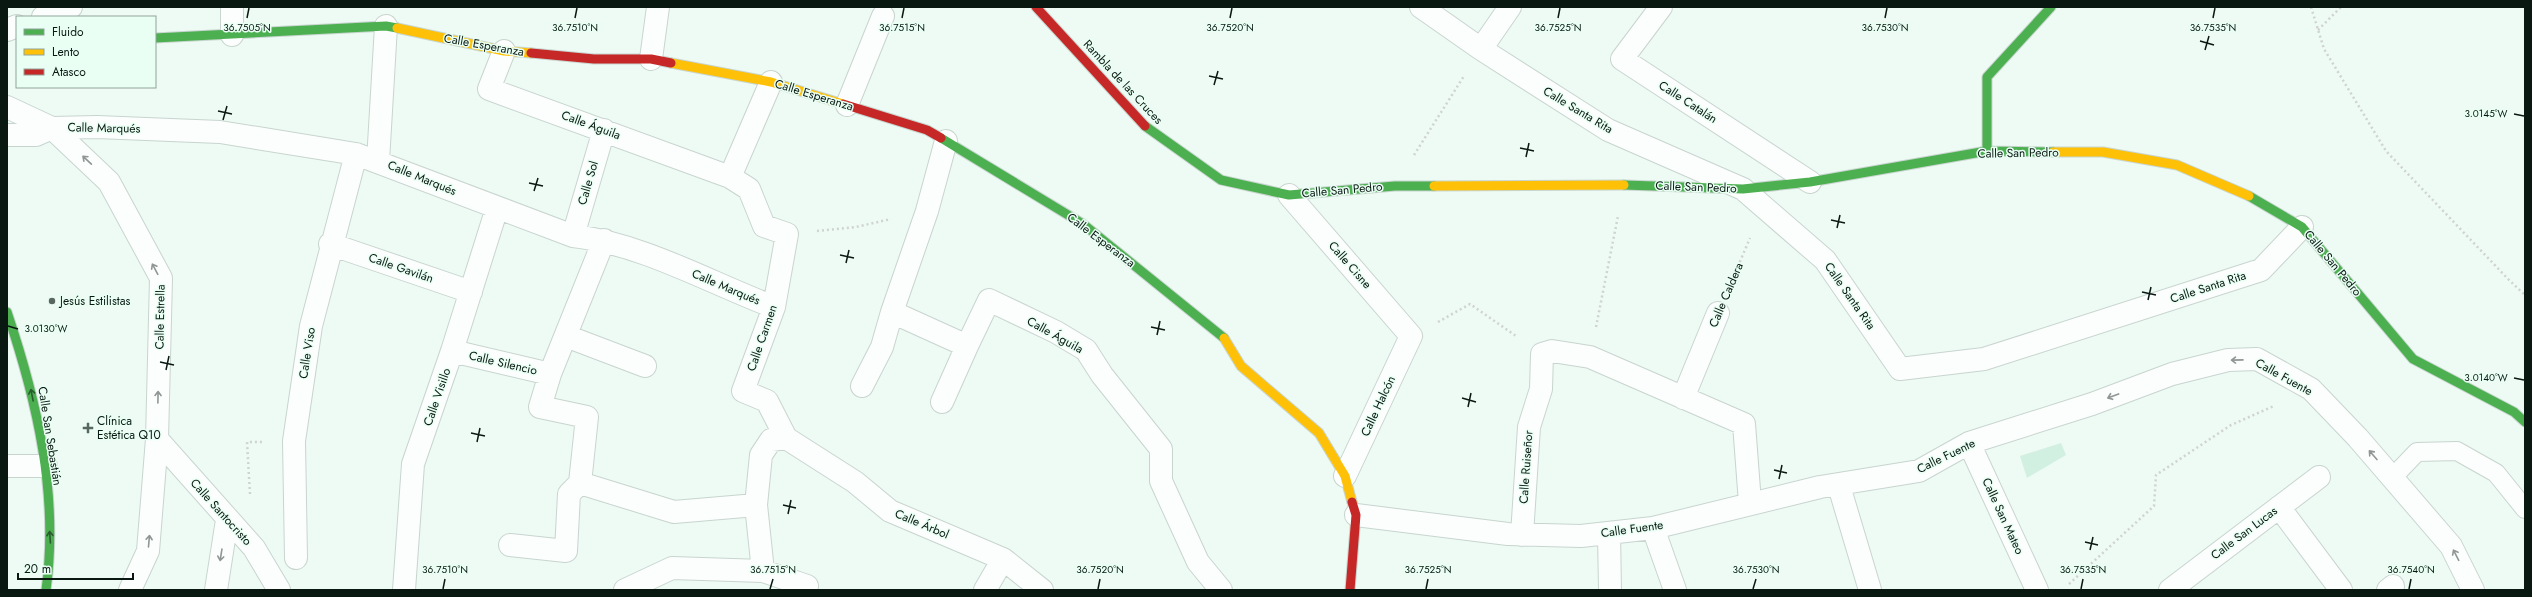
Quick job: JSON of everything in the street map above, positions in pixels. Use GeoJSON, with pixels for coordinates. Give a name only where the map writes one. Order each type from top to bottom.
{"type":"FeatureCollection","features":[{"type":"Feature","properties":{"kind":"street"},"geometry":{"type":"LineString","coordinates":[[46,16],[71,7]]}},
{"type":"Feature","properties":{"kind":"street"},"geometry":{"type":"LineString","coordinates":[[232,7],[232,35]]}},
{"type":"Feature","properties":{"kind":"street"},"geometry":{"type":"LineString","coordinates":[[651,59],[658,7]]}},
{"type":"Feature","properties":{"kind":"street","name":"Rambla de las Cruces"},"geometry":{"type":"LineString","coordinates":[[1036,7],[1146,128],[1221,180],[1289,195]]}},
{"type":"Feature","properties":{"kind":"street","name":"Calle Santa Rita"},"geometry":{"type":"LineString","coordinates":[[1421,7],[1481,49],[1608,130],[1743,189],[1825,260],[1900,369],[1984,359],[2261,270],[2302,227]]}},
{"type":"Feature","properties":{"kind":"street"},"geometry":{"type":"LineString","coordinates":[[1481,49],[1510,7]]}},
{"type":"Feature","properties":{"kind":"street","name":"Calle Catalán"},"geometry":{"type":"LineString","coordinates":[[1661,7],[1622,59],[1810,182]]}},
{"type":"Feature","properties":{"kind":"street"},"geometry":{"type":"LineString","coordinates":[[1987,151],[1987,77],[2051,7]]}},
{"type":"Feature","properties":{"kind":"street"},"geometry":{"type":"LineString","coordinates":[[847,105],[883,16]]}},
{"type":"Feature","properties":{"kind":"street"},"geometry":{"type":"LineString","coordinates":[[7,31],[16,26]]}},
{"type":"Feature","properties":{"kind":"street"},"geometry":{"type":"LineString","coordinates":[[378,161],[386,26]]}},
{"type":"Feature","properties":{"kind":"street","name":"Calle Esperanza"},"geometry":{"type":"LineString","coordinates":[[156,38],[386,26],[504,51],[594,59],[651,59],[771,82],[927,130],[1083,224],[1221,334],[1241,366],[1319,434],[1345,476]]}},
{"type":"Feature","properties":{"kind":"street","name":"Calle Águila"},"geometry":{"type":"LineString","coordinates":[[504,51],[489,89],[730,177]]}},
{"type":"Feature","properties":{"kind":"street"},"geometry":{"type":"LineString","coordinates":[[771,82],[730,177],[749,190],[764,226],[787,234]]}},
{"type":"Feature","properties":{"kind":"street","name":"Calle Estrella"},"geometry":{"type":"LineString","coordinates":[[7,107],[52,128],[110,182],[161,278],[157,439],[148,551],[130,590]]}},
{"type":"Feature","properties":{"kind":"street","name":"Calle Marqués"},"geometry":{"type":"LineString","coordinates":[[52,128],[96,127],[220,132],[356,154],[378,161],[573,236],[604,240],[684,269],[774,308]]}},
{"type":"Feature","properties":{"kind":"street"},"geometry":{"type":"LineString","coordinates":[[7,135],[36,135],[52,128]]}},
{"type":"Feature","properties":{"kind":"street","name":"Calle Sol"},"geometry":{"type":"LineString","coordinates":[[573,236],[604,130]]}},
{"type":"Feature","properties":{"kind":"street"},"geometry":{"type":"LineString","coordinates":[[862,386],[882,347],[892,312],[927,211],[946,141]]}},
{"type":"Feature","properties":{"kind":"street","name":"Calle San Pedro"},"geometry":{"type":"LineString","coordinates":[[1289,195],[1395,186],[1624,185],[1743,189],[1810,182],[1987,151],[2103,152],[2177,165],[2249,196],[2302,227],[2413,358],[2514,412],[2525,422]]}},
{"type":"Feature","properties":{"kind":"street","name":"Calle Viso"},"geometry":{"type":"LineString","coordinates":[[296,558],[294,441],[311,326],[330,244],[356,154]]}},
{"type":"Feature","properties":{"kind":"street","name":"Calle Cisne"},"geometry":{"type":"LineString","coordinates":[[1289,195],[1411,336]]}},
{"type":"Feature","properties":{"kind":"street","name":"Calle Visillo"},"geometry":{"type":"LineString","coordinates":[[406,590],[413,464],[452,351],[497,208]]}},
{"type":"Feature","properties":{"kind":"street","name":"Calle Carmen"},"geometry":{"type":"LineString","coordinates":[[786,438],[767,401],[743,391],[774,308],[787,234]]}},
{"type":"Feature","properties":{"kind":"street"},"geometry":{"type":"LineString","coordinates":[[550,374],[604,240]]}},
{"type":"Feature","properties":{"kind":"street","name":"Calle Gavilán"},"geometry":{"type":"LineString","coordinates":[[330,244],[471,292]]}},
{"type":"Feature","properties":{"kind":"street","name":"Calle Águila"},"geometry":{"type":"LineString","coordinates":[[967,346],[989,300],[1056,332],[1086,350],[1102,375],[1161,449],[1161,481],[1198,562],[1221,590]]}},
{"type":"Feature","properties":{"kind":"street","name":"Calle San Sebastián"},"geometry":{"type":"LineString","coordinates":[[7,312],[28,375],[46,466],[51,553],[46,590]]}},
{"type":"Feature","properties":{"kind":"street"},"geometry":{"type":"LineString","coordinates":[[892,312],[967,346],[942,402]]}},
{"type":"Feature","properties":{"kind":"street","name":"Calle Caldera"},"geometry":{"type":"LineString","coordinates":[[1683,398],[1718,313]]}},
{"type":"Feature","properties":{"kind":"street"},"geometry":{"type":"LineString","coordinates":[[566,336],[645,366]]}},
{"type":"Feature","properties":{"kind":"street","name":"Calle Halcón"},"geometry":{"type":"LineString","coordinates":[[1345,476],[1411,336]]}},
{"type":"Feature","properties":{"kind":"street","name":"Calle Silencio"},"geometry":{"type":"LineString","coordinates":[[452,351],[550,374],[540,407],[587,417],[580,483],[570,494],[566,551],[510,544]]}},
{"type":"Feature","properties":{"kind":"street"},"geometry":{"type":"LineString","coordinates":[[1542,354],[1552,351],[1590,357],[1744,424],[1750,503]]}},
{"type":"Feature","properties":{"kind":"street","name":"Calle Ruiseñor"},"geometry":{"type":"LineString","coordinates":[[1522,535],[1528,427],[1541,389],[1542,354]]}},
{"type":"Feature","properties":{"kind":"street","name":"Calle Fuente"},"geometry":{"type":"LineString","coordinates":[[1356,515],[1522,535],[1581,536],[1653,528],[1820,487],[1840,486],[1919,471],[1969,443],[2092,404],[2172,374],[2228,360],[2257,359],[2311,389],[2358,438],[2451,546],[2474,590]]}},
{"type":"Feature","properties":{"kind":"street"},"geometry":{"type":"LineString","coordinates":[[763,571],[756,505],[761,455],[771,440],[786,438]]}},
{"type":"Feature","properties":{"kind":"street","name":"Calle Árbol"},"geometry":{"type":"LineString","coordinates":[[786,438],[855,482],[890,511],[1003,559],[1042,590]]}},
{"type":"Feature","properties":{"kind":"street","name":"Calle Santocristo"},"geometry":{"type":"LineString","coordinates":[[157,439],[227,520],[254,548],[279,590]]}},
{"type":"Feature","properties":{"kind":"street","name":"Calle San Mateo"},"geometry":{"type":"LineString","coordinates":[[1969,443],[2037,590]]}},
{"type":"Feature","properties":{"kind":"street"},"geometry":{"type":"LineString","coordinates":[[7,466],[46,466]]}},
{"type":"Feature","properties":{"kind":"street"},"geometry":{"type":"LineString","coordinates":[[1345,476],[1356,515],[1350,590]]}},
{"type":"Feature","properties":{"kind":"street","name":"Calle San Lucas"},"geometry":{"type":"LineString","coordinates":[[2170,590],[2318,477]]}},
{"type":"Feature","properties":{"kind":"street"},"geometry":{"type":"LineString","coordinates":[[580,483],[674,512],[756,505]]}},
{"type":"Feature","properties":{"kind":"street"},"geometry":{"type":"LineString","coordinates":[[1840,486],[1870,590]]}},
{"type":"Feature","properties":{"kind":"street"},"geometry":{"type":"LineString","coordinates":[[2279,507],[2341,590]]}},
{"type":"Feature","properties":{"kind":"street"},"geometry":{"type":"LineString","coordinates":[[216,590],[227,520]]}},
{"type":"Feature","properties":{"kind":"street"},"geometry":{"type":"LineString","coordinates":[[1653,528],[1674,590]]}},
{"type":"Feature","properties":{"kind":"street"},"geometry":{"type":"LineString","coordinates":[[1609,533],[1610,590]]}},
{"type":"Feature","properties":{"kind":"street"},"geometry":{"type":"LineString","coordinates":[[985,590],[1003,559]]}},
{"type":"Feature","properties":{"kind":"street"},"geometry":{"type":"LineString","coordinates":[[625,590],[672,568],[763,571],[809,589]]}},
{"type":"Feature","properties":{"kind":"lane"},"geometry":{"type":"LineString","coordinates":[[2392,477],[2417,452],[2457,451],[2496,472],[2525,509]]}},
{"type":"Feature","properties":{"kind":"path"},"geometry":{"type":"LineString","coordinates":[[2311,7],[2324,50],[2386,151],[2525,295]]}},
{"type":"Feature","properties":{"kind":"path"},"geometry":{"type":"LineString","coordinates":[[2318,30],[2340,7]]}},
{"type":"Feature","properties":{"kind":"path","name":"Calle San Pedro"},"geometry":{"type":"LineString","coordinates":[[1395,186],[1481,49]]}},
{"type":"Feature","properties":{"kind":"path"},"geometry":{"type":"LineString","coordinates":[[1590,357],[1624,185]]}},
{"type":"Feature","properties":{"kind":"path","name":"Calle Caldera"},"geometry":{"type":"LineString","coordinates":[[1718,313],[1752,234],[1743,189]]}},
{"type":"Feature","properties":{"kind":"path"},"geometry":{"type":"LineString","coordinates":[[787,234],[856,227],[927,211]]}},
{"type":"Feature","properties":{"kind":"path"},"geometry":{"type":"LineString","coordinates":[[1411,336],[1470,304],[1542,354]]}},
{"type":"Feature","properties":{"kind":"path"},"geometry":{"type":"LineString","coordinates":[[2067,585],[2154,506],[2156,475],[2231,425],[2311,389]]}},
{"type":"Feature","properties":{"kind":"path"},"geometry":{"type":"LineString","coordinates":[[250,495],[247,442],[294,441]]}},
{"type":"Feature","properties":{"kind":"green space"},"geometry":{"type":"Polygon","coordinates":[[[2061,443],[2066,455],[2027,478],[2020,456],[2061,443]]]}},
{"type":"Feature","properties":{"kind":"traffic: fast"},"geometry":{"type":"LineString","coordinates":[[1987,151],[1987,77],[2051,7]]}},
{"type":"Feature","properties":{"kind":"traffic: fast"},"geometry":{"type":"LineString","coordinates":[[156,38],[386,26],[397,28]]}},
{"type":"Feature","properties":{"kind":"traffic: fast"},"geometry":{"type":"LineString","coordinates":[[1145,126],[1221,180],[1289,195],[1395,186],[1434,186]]}},
{"type":"Feature","properties":{"kind":"traffic: fast"},"geometry":{"type":"LineString","coordinates":[[941,138],[1083,224],[1224,338]]}},
{"type":"Feature","properties":{"kind":"traffic: fast"},"geometry":{"type":"LineString","coordinates":[[1624,185],[1743,189],[1810,182],[1987,151],[2053,152]]}},
{"type":"Feature","properties":{"kind":"traffic: fast"},"geometry":{"type":"LineString","coordinates":[[2249,196],[2302,227],[2413,359],[2514,412],[2525,422]]}},
{"type":"Feature","properties":{"kind":"traffic: fast"},"geometry":{"type":"LineString","coordinates":[[7,312],[28,380],[43,449],[50,519],[46,590]]}},
{"type":"Feature","properties":{"kind":"traffic: slow"},"geometry":{"type":"LineString","coordinates":[[397,28],[504,51],[531,53]]}},
{"type":"Feature","properties":{"kind":"traffic: slow"},"geometry":{"type":"LineString","coordinates":[[671,63],[771,82],[843,104]]}},
{"type":"Feature","properties":{"kind":"traffic: slow"},"geometry":{"type":"LineString","coordinates":[[2053,152],[2103,152],[2177,165],[2249,196]]}},
{"type":"Feature","properties":{"kind":"traffic: slow"},"geometry":{"type":"LineString","coordinates":[[1434,186],[1624,185]]}},
{"type":"Feature","properties":{"kind":"traffic: slow"},"geometry":{"type":"LineString","coordinates":[[1224,338],[1241,366],[1319,433],[1345,476],[1352,502]]}},
{"type":"Feature","properties":{"kind":"traffic: jam"},"geometry":{"type":"LineString","coordinates":[[1036,7],[1145,126]]}},
{"type":"Feature","properties":{"kind":"traffic: jam"},"geometry":{"type":"LineString","coordinates":[[531,53],[594,59],[651,59],[671,63]]}},
{"type":"Feature","properties":{"kind":"traffic: jam"},"geometry":{"type":"LineString","coordinates":[[843,104],[927,130],[941,138]]}},
{"type":"Feature","properties":{"kind":"traffic: jam"},"geometry":{"type":"LineString","coordinates":[[1350,590],[1356,515],[1352,502]]}},
{"type":"Feature","properties":{"kind":"place","name":"Jesús Estilistas"},"geometry":{"type":"Point","coordinates":[52,301]}},
{"type":"Feature","properties":{"kind":"place","name":"Clínica Estética Q10"},"geometry":{"type":"Point","coordinates":[88,428]}}]}
